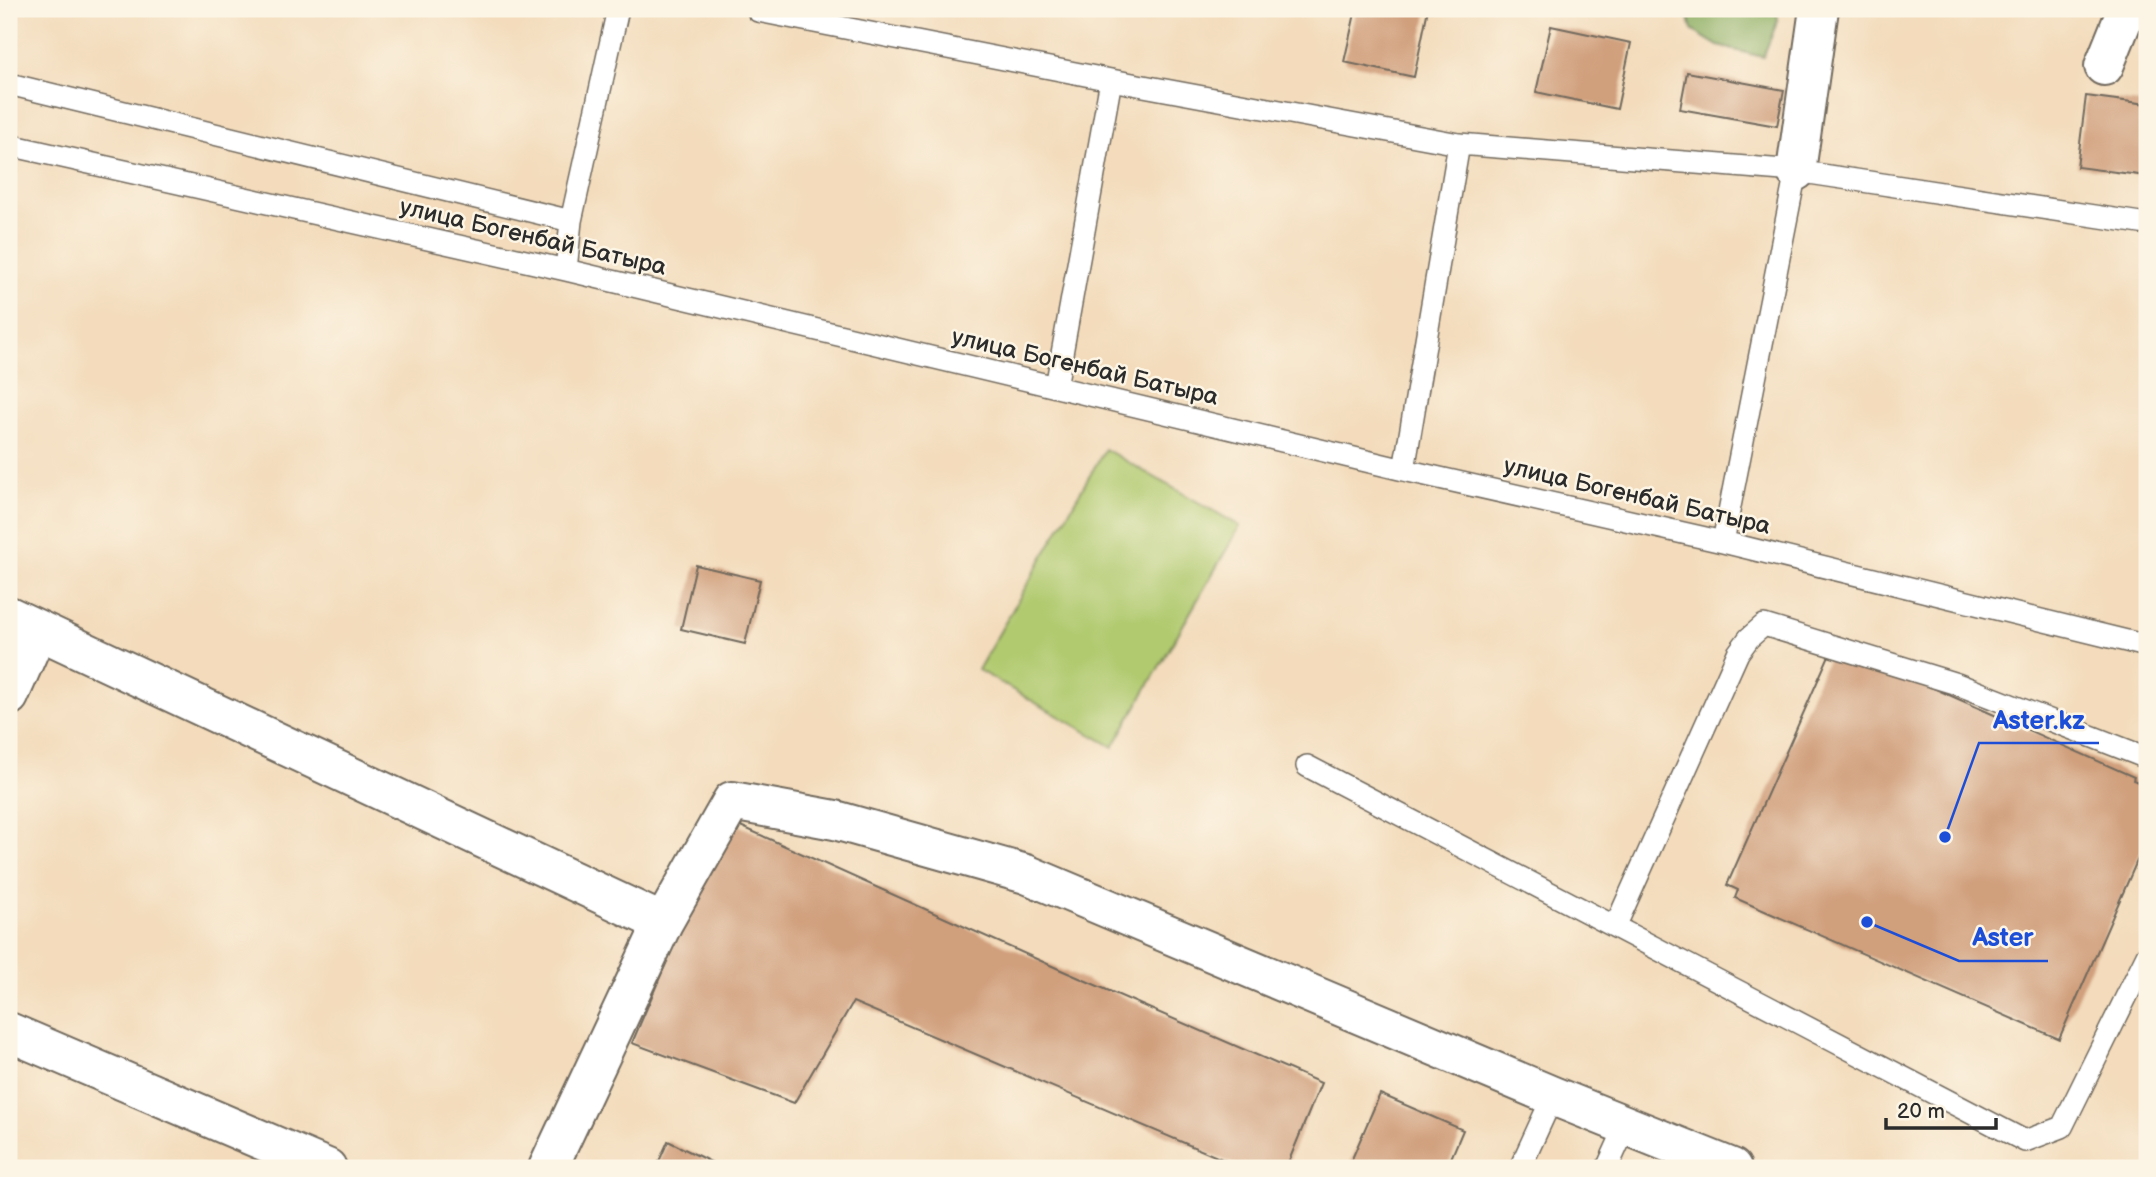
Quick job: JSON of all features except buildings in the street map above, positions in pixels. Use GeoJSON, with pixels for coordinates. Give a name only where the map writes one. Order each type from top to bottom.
{"type":"FeatureCollection","features":[{"type":"Feature","properties":{"kind":"street"},"geometry":{"type":"LineString","coordinates":[[1796,171],[1819,9]]}},
{"type":"Feature","properties":{"kind":"street"},"geometry":{"type":"LineString","coordinates":[[2104,66],[2127,9]]}},
{"type":"Feature","properties":{"kind":"street"},"geometry":{"type":"LineString","coordinates":[[9,696],[24,622],[663,923]]}},
{"type":"Feature","properties":{"kind":"street"},"geometry":{"type":"LineString","coordinates":[[548,1168],[663,923],[732,801],[835,820],[1026,874],[1553,1096],[1732,1168]]}},
{"type":"Feature","properties":{"kind":"street"},"geometry":{"type":"LineString","coordinates":[[9,1032],[327,1168]]}},
{"type":"Feature","properties":{"kind":"lane"},"geometry":{"type":"LineString","coordinates":[[566,271],[571,221],[618,9]]}},
{"type":"Feature","properties":{"kind":"lane"},"geometry":{"type":"LineString","coordinates":[[758,11],[1459,144],[1796,171],[2147,224]]}},
{"type":"Feature","properties":{"kind":"lane"},"geometry":{"type":"LineString","coordinates":[[1056,387],[1111,80]]}},
{"type":"Feature","properties":{"kind":"lane"},"geometry":{"type":"LineString","coordinates":[[9,84],[571,221]]}},
{"type":"Feature","properties":{"kind":"lane"},"geometry":{"type":"LineString","coordinates":[[1404,470],[1459,144]]}},
{"type":"Feature","properties":{"kind":"lane","name":"улица Богенбай Батыра"},"geometry":{"type":"LineString","coordinates":[[9,145],[566,271],[1404,470],[1723,542],[2147,646]]}},
{"type":"Feature","properties":{"kind":"lane"},"geometry":{"type":"LineString","coordinates":[[1723,542],[1796,171]]}},
{"type":"Feature","properties":{"kind":"lane"},"geometry":{"type":"LineString","coordinates":[[1615,927],[1738,653],[1749,638],[1764,625],[1957,684],[2147,758]]}},
{"type":"Feature","properties":{"kind":"lane"},"geometry":{"type":"LineString","coordinates":[[1307,766],[2025,1141],[2062,1127],[2147,955]]}},
{"type":"Feature","properties":{"kind":"lane"},"geometry":{"type":"LineString","coordinates":[[1520,1168],[1553,1096]]}},
{"type":"Feature","properties":{"kind":"lane"},"geometry":{"type":"LineString","coordinates":[[1607,1168],[1626,1126]]}},
{"type":"Feature","properties":{"kind":"green space"},"geometry":{"type":"Polygon","coordinates":[[[1687,9],[1777,9],[1778,20],[1763,57],[1718,46],[1692,30],[1687,9]]]}},
{"type":"Feature","properties":{"kind":"green space"},"geometry":{"type":"Polygon","coordinates":[[[1105,449],[1240,526],[1113,747],[978,670],[1105,449]]]}},
{"type":"Feature","properties":{"kind":"place","name":"Aster.kz"},"geometry":{"type":"Point","coordinates":[1945,837]}},
{"type":"Feature","properties":{"kind":"place","name":"Aster"},"geometry":{"type":"Point","coordinates":[1867,922]}}]}
